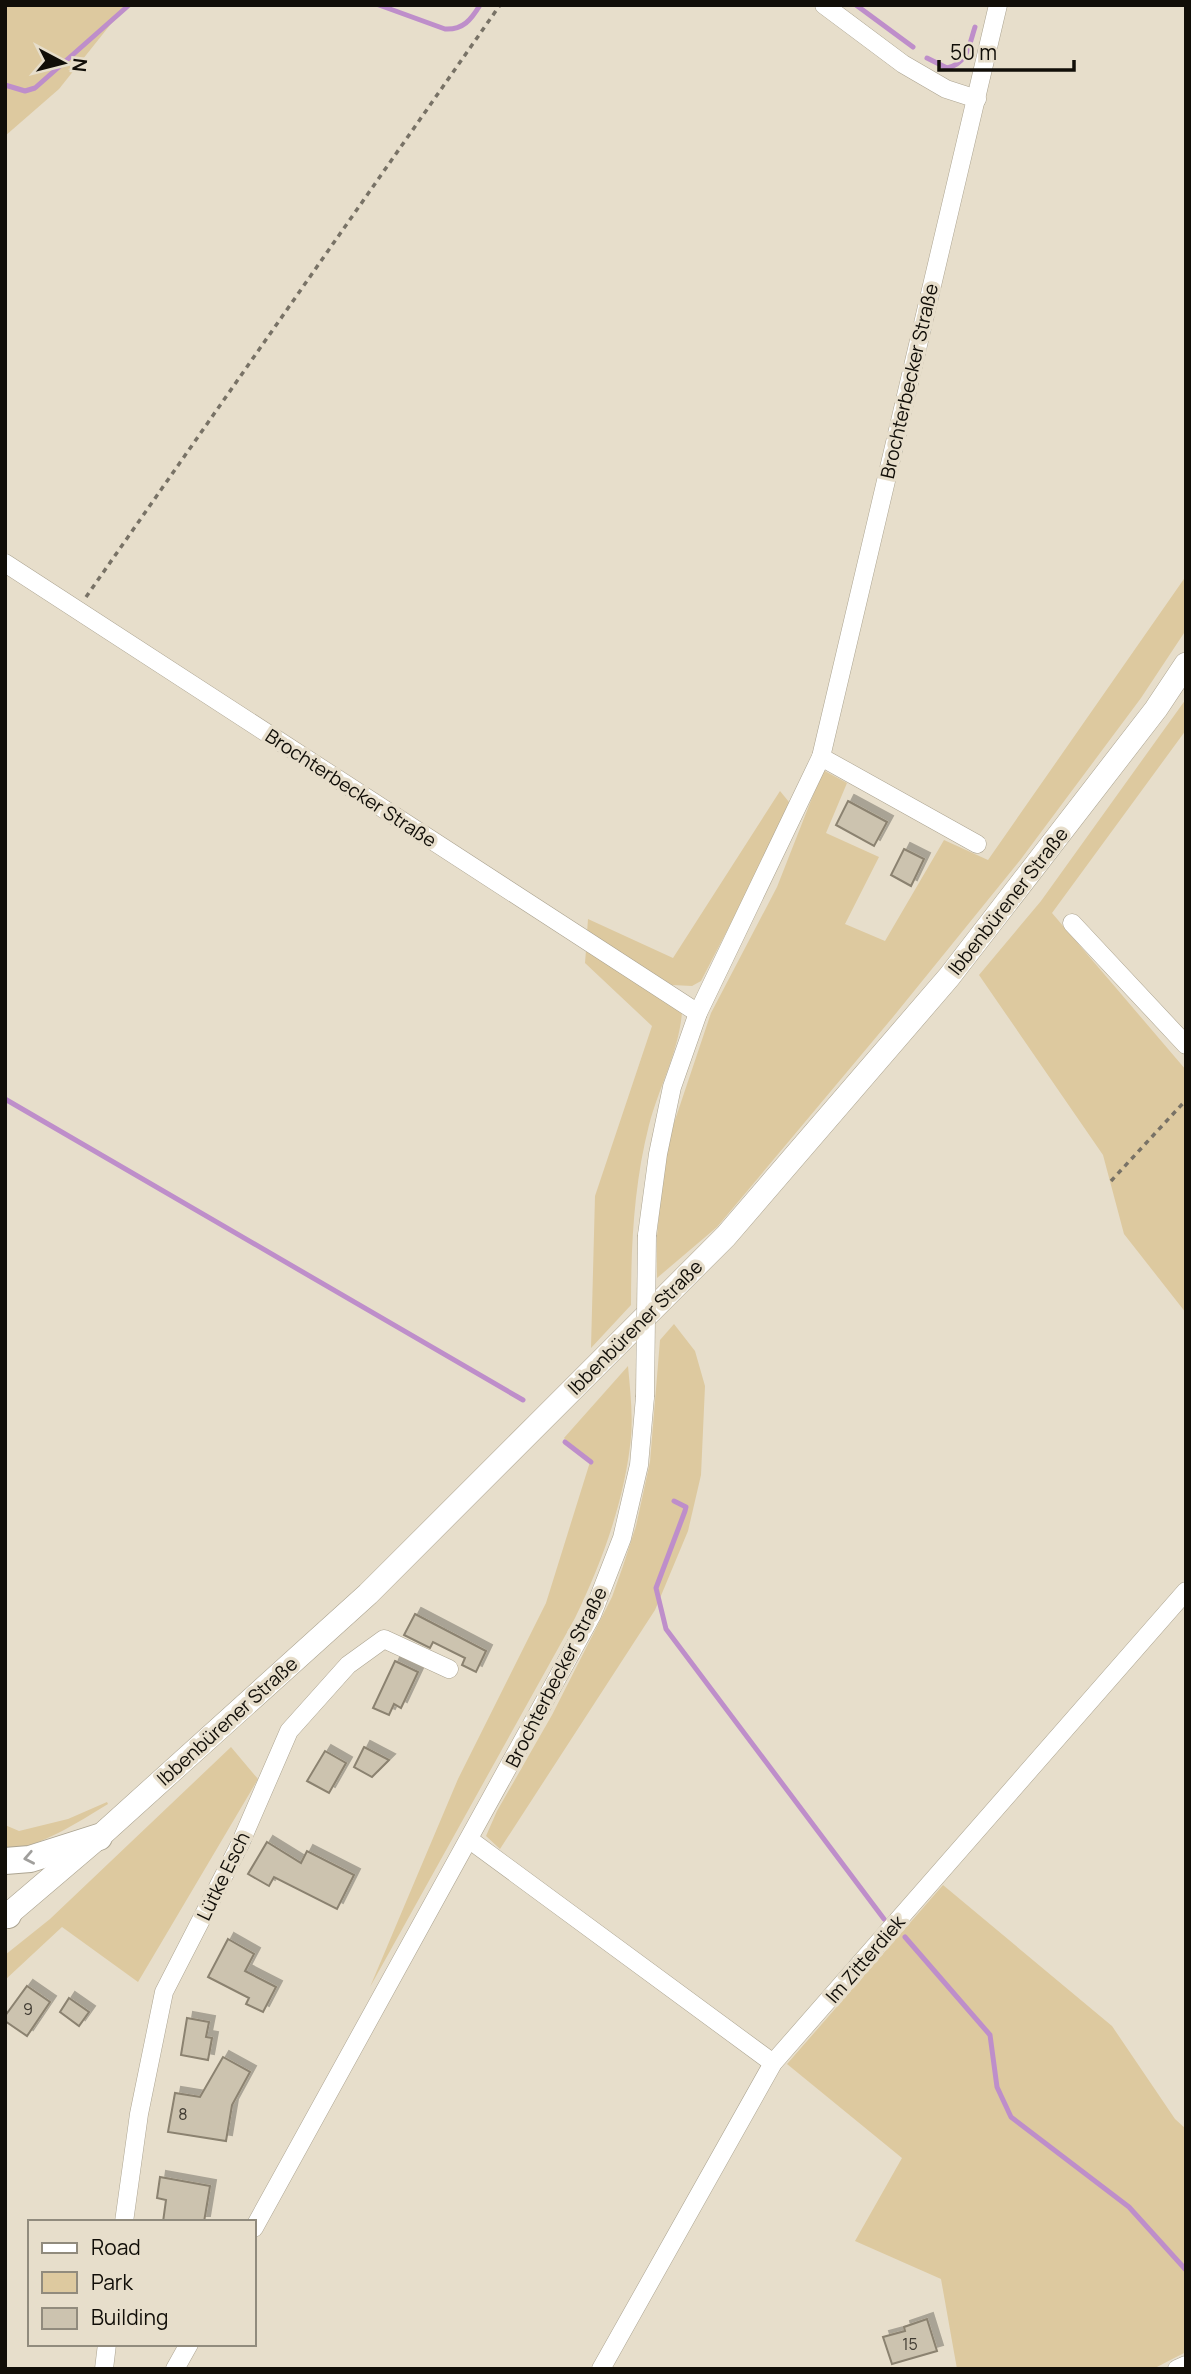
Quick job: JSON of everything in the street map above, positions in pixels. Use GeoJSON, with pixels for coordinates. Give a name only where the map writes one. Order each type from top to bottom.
{"type":"FeatureCollection","features":[{"type":"Feature","properties":{"kind":"highway"},"geometry":{"type":"LineString","coordinates":[[5,1861],[30,1859],[99,1837]]}},
{"type":"Feature","properties":{"kind":"main road","name":"Ibbenbürener Straße"},"geometry":{"type":"LineString","coordinates":[[6,1915],[99,1837],[368,1594],[726,1236],[948,977],[1156,709],[1186,664]]}},
{"type":"Feature","properties":{"kind":"street"},"geometry":{"type":"LineString","coordinates":[[824,5],[903,64],[946,89],[977,99]]}},
{"type":"Feature","properties":{"kind":"street","name":"Brochterbecker Straße"},"geometry":{"type":"LineString","coordinates":[[256,2224],[592,1615],[622,1538],[639,1465],[645,1396],[647,1235],[658,1154],[672,1087],[698,1013],[821,757],[998,5]]}},
{"type":"Feature","properties":{"kind":"street","name":"Brochterbecker Straße"},"geometry":{"type":"LineString","coordinates":[[5,564],[698,1013]]}},
{"type":"Feature","properties":{"kind":"street"},"geometry":{"type":"LineString","coordinates":[[821,757],[977,844]]}},
{"type":"Feature","properties":{"kind":"street"},"geometry":{"type":"LineString","coordinates":[[1072,923],[1186,1045]]}},
{"type":"Feature","properties":{"kind":"street","name":"Im Zitterdiek"},"geometry":{"type":"LineString","coordinates":[[601,2369],[773,2063],[1186,1591]]}},
{"type":"Feature","properties":{"kind":"street","name":"Lütke Esch"},"geometry":{"type":"LineString","coordinates":[[124,2220],[139,2114],[164,1992],[240,1844],[289,1731],[348,1665],[384,1639],[449,1669]]}},
{"type":"Feature","properties":{"kind":"street"},"geometry":{"type":"LineString","coordinates":[[470,1840],[773,2063]]}},
{"type":"Feature","properties":{"kind":"street"},"geometry":{"type":"LineString","coordinates":[[104,2369],[107,2346]]}},
{"type":"Feature","properties":{"kind":"street"},"geometry":{"type":"LineString","coordinates":[[175,2369],[188,2346]]}},
{"type":"Feature","properties":{"kind":"street"},"geometry":{"type":"LineString","coordinates":[[1177,2369],[1186,2365]]}},
{"type":"Feature","properties":{"kind":"path"},"geometry":{"type":"LineString","coordinates":[[77,610],[500,5]]}},
{"type":"Feature","properties":{"kind":"path"},"geometry":{"type":"LineString","coordinates":[[1111,1181],[1186,1100]]}},
{"type":"Feature","properties":{"kind":"green space"},"geometry":{"type":"Polygon","coordinates":[[[5,5],[126,5],[59,89],[5,136],[5,5]]]}},
{"type":"Feature","properties":{"kind":"green space"},"geometry":{"type":"Polygon","coordinates":[[[1186,576],[1186,630],[1141,698],[1021,859],[717,1227],[657,1278],[657,1236],[663,1172],[673,1126],[711,1013],[777,887],[823,770],[847,783],[826,833],[879,857],[845,924],[885,941],[944,840],[988,860],[1186,576]]]}},
{"type":"Feature","properties":{"kind":"green space"},"geometry":{"type":"Polygon","coordinates":[[[1186,699],[1186,730],[1052,913],[1186,1070],[1186,1313],[1124,1234],[1103,1155],[979,975],[1041,901],[1186,699]]]}},
{"type":"Feature","properties":{"kind":"green space"},"geometry":{"type":"Polygon","coordinates":[[[780,791],[789,802],[780,828],[701,981],[692,986],[672,985],[587,933],[588,919],[673,958],[780,791]]]}},
{"type":"Feature","properties":{"kind":"green space"},"geometry":{"type":"Polygon","coordinates":[[[586,950],[682,1012],[673,1055],[649,1125],[640,1169],[633,1237],[631,1305],[591,1348],[595,1196],[652,1026],[585,963],[586,950]]]}},
{"type":"Feature","properties":{"kind":"green space"},"geometry":{"type":"Polygon","coordinates":[[[674,1324],[695,1351],[705,1386],[701,1475],[688,1531],[655,1610],[500,1849],[486,1836],[612,1597],[623,1566],[636,1526],[650,1462],[660,1340],[674,1324]]]}},
{"type":"Feature","properties":{"kind":"green space"},"geometry":{"type":"Polygon","coordinates":[[[628,1366],[632,1419],[628,1461],[618,1507],[594,1575],[575,1618],[370,1987],[458,1779],[546,1603],[590,1462],[564,1438],[628,1366]]]}},
{"type":"Feature","properties":{"kind":"green space"},"geometry":{"type":"Polygon","coordinates":[[[231,1747],[258,1779],[138,1982],[62,1927],[5,1980],[5,1955],[50,1919],[231,1747]]]}},
{"type":"Feature","properties":{"kind":"green space"},"geometry":{"type":"Polygon","coordinates":[[[107,1802],[108,1804],[59,1833],[33,1844],[5,1851],[5,1825],[19,1831],[68,1819],[107,1802]]]}},
{"type":"Feature","properties":{"kind":"green space"},"geometry":{"type":"Polygon","coordinates":[[[943,1885],[1112,2026],[1175,2119],[1186,2129],[1186,2352],[1153,2369],[957,2369],[941,2279],[855,2241],[902,2158],[787,2064],[943,1885]]]}},
{"type":"Feature","properties":{"kind":"building"},"geometry":{"type":"Polygon","coordinates":[[[848,801],[887,822],[874,846],[836,825],[848,801]]]}},
{"type":"Feature","properties":{"kind":"building"},"geometry":{"type":"Polygon","coordinates":[[[904,849],[924,859],[911,886],[891,875],[904,849]]]}},
{"type":"Feature","properties":{"kind":"building"},"geometry":{"type":"Polygon","coordinates":[[[415,1614],[486,1651],[476,1672],[462,1665],[465,1658],[433,1642],[430,1648],[404,1635],[415,1614]]]}},
{"type":"Feature","properties":{"kind":"building"},"geometry":{"type":"Polygon","coordinates":[[[395,1661],[418,1672],[401,1708],[394,1704],[389,1715],[373,1708],[395,1661]]]}},
{"type":"Feature","properties":{"kind":"building"},"geometry":{"type":"Polygon","coordinates":[[[364,1747],[389,1760],[372,1777],[354,1767],[364,1747]]]}},
{"type":"Feature","properties":{"kind":"building"},"geometry":{"type":"Polygon","coordinates":[[[325,1751],[346,1763],[329,1793],[307,1781],[325,1751]]]}},
{"type":"Feature","properties":{"kind":"building"},"geometry":{"type":"Polygon","coordinates":[[[267,1842],[301,1863],[307,1851],[354,1875],[337,1909],[274,1877],[269,1886],[248,1874],[267,1842]]]}},
{"type":"Feature","properties":{"kind":"building"},"geometry":{"type":"Polygon","coordinates":[[[228,1939],[254,1954],[245,1971],[276,1987],[263,2012],[246,2004],[249,1998],[208,1977],[228,1939]]]}},
{"type":"Feature","properties":{"kind":"building"},"geometry":{"type":"Polygon","coordinates":[[[27,1986],[50,2002],[27,2036],[5,2021],[5,2016],[27,1986]]]}},
{"type":"Feature","properties":{"kind":"building"},"geometry":{"type":"Polygon","coordinates":[[[69,1998],[89,2012],[79,2026],[60,2012],[69,1998]]]}},
{"type":"Feature","properties":{"kind":"building"},"geometry":{"type":"Polygon","coordinates":[[[187,2018],[209,2022],[206,2037],[212,2038],[208,2060],[181,2055],[187,2018]]]}},
{"type":"Feature","properties":{"kind":"building"},"geometry":{"type":"Polygon","coordinates":[[[223,2057],[250,2072],[232,2105],[226,2141],[168,2132],[175,2093],[200,2097],[223,2057]]]}},
{"type":"Feature","properties":{"kind":"building"},"geometry":{"type":"Polygon","coordinates":[[[160,2177],[210,2186],[204,2220],[163,2220],[166,2200],[157,2198],[160,2177]]]}},
{"type":"Feature","properties":{"kind":"building"},"geometry":{"type":"Polygon","coordinates":[[[927,2319],[937,2351],[892,2364],[883,2337],[905,2331],[904,2327],[927,2319]]]}},
{"type":"Feature","properties":{"kind":"waterway"},"geometry":{"type":"LineString","coordinates":[[5,85],[25,91],[35,88],[129,5]]}},
{"type":"Feature","properties":{"kind":"waterway"},"geometry":{"type":"LineString","coordinates":[[379,5],[445,29],[457,28],[466,23],[480,5]]}},
{"type":"Feature","properties":{"kind":"waterway"},"geometry":{"type":"LineString","coordinates":[[856,5],[913,47]]}},
{"type":"Feature","properties":{"kind":"waterway"},"geometry":{"type":"LineString","coordinates":[[927,58],[947,68],[954,66],[964,58],[975,27]]}},
{"type":"Feature","properties":{"kind":"waterway"},"geometry":{"type":"LineString","coordinates":[[5,1099],[523,1400]]}},
{"type":"Feature","properties":{"kind":"waterway"},"geometry":{"type":"LineString","coordinates":[[565,1442],[591,1462]]}},
{"type":"Feature","properties":{"kind":"waterway"},"geometry":{"type":"LineString","coordinates":[[674,1501],[686,1507],[656,1588],[666,1629],[884,1919]]}},
{"type":"Feature","properties":{"kind":"waterway"},"geometry":{"type":"LineString","coordinates":[[905,1937],[990,2035],[997,2087],[1011,2117],[1129,2207],[1186,2270]]}}]}
